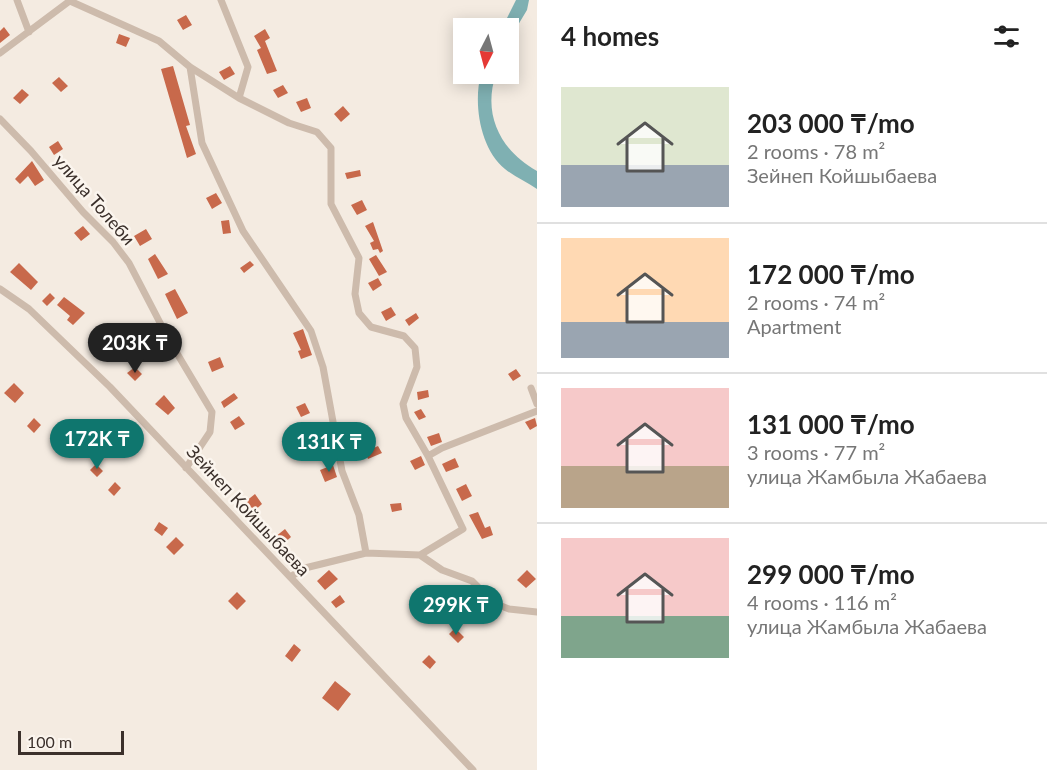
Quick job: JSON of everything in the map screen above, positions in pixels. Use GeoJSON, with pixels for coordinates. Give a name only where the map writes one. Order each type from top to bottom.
{"type":"FeatureCollection","features":[{"type":"Feature","properties":{"kind":"street"},"geometry":{"type":"LineString","coordinates":[[17,0],[29,32]]}},
{"type":"Feature","properties":{"kind":"street"},"geometry":{"type":"LineString","coordinates":[[0,53],[71,0],[159,41],[190,67],[239,98],[290,123],[317,132],[331,148],[332,204],[358,258],[359,277],[355,294],[359,313],[371,327],[404,336],[415,348],[417,367],[403,404],[406,418],[428,456],[463,529],[420,555]]}},
{"type":"Feature","properties":{"kind":"street"},"geometry":{"type":"LineString","coordinates":[[221,0],[248,67],[239,98]]}},
{"type":"Feature","properties":{"kind":"street"},"geometry":{"type":"LineString","coordinates":[[190,67],[195,111],[206,153],[243,231],[311,331],[323,367],[342,471],[359,515],[366,553]]}},
{"type":"Feature","properties":{"kind":"street","name":"улица Толеби"},"geometry":{"type":"LineString","coordinates":[[0,119],[118,249],[212,412],[210,432],[186,468]]}},
{"type":"Feature","properties":{"kind":"street","name":"Зейнеп Койшыбаева"},"geometry":{"type":"LineString","coordinates":[[0,289],[29,309],[86,364],[473,770]]}},
{"type":"Feature","properties":{"kind":"street"},"geometry":{"type":"LineString","coordinates":[[531,388],[537,404]]}},
{"type":"Feature","properties":{"kind":"street"},"geometry":{"type":"LineString","coordinates":[[428,456],[442,448],[537,411]]}},
{"type":"Feature","properties":{"kind":"street"},"geometry":{"type":"LineString","coordinates":[[290,577],[305,567],[366,553],[420,555],[442,570],[472,580],[494,603],[509,609],[537,612]]}},
{"type":"Feature","properties":{"kind":"water"},"geometry":{"type":"Polygon","coordinates":[[[516,0],[529,0],[527,10],[519,23],[519,18],[507,18],[516,0]]]}},
{"type":"Feature","properties":{"kind":"water"},"geometry":{"type":"Polygon","coordinates":[[[479,84],[493,84],[491,104],[498,130],[513,153],[537,171],[537,189],[505,169],[490,150],[484,138],[478,112],[479,84]]]}},
{"type":"Feature","properties":{"kind":"building"},"geometry":{"type":"Polygon","coordinates":[[[186,15],[192,25],[183,30],[177,20],[186,15]]]}},
{"type":"Feature","properties":{"kind":"building"},"geometry":{"type":"Polygon","coordinates":[[[4,27],[10,35],[0,43],[0,31],[4,27]]]}},
{"type":"Feature","properties":{"kind":"building"},"geometry":{"type":"Polygon","coordinates":[[[265,29],[270,38],[265,41],[277,71],[267,74],[257,50],[261,48],[254,36],[265,29]]]}},
{"type":"Feature","properties":{"kind":"building"},"geometry":{"type":"Polygon","coordinates":[[[119,34],[130,38],[126,47],[116,43],[119,34]]]}},
{"type":"Feature","properties":{"kind":"building"},"geometry":{"type":"Polygon","coordinates":[[[173,66],[190,125],[186,126],[196,154],[187,158],[161,69],[173,66]]]}},
{"type":"Feature","properties":{"kind":"building"},"geometry":{"type":"Polygon","coordinates":[[[230,66],[235,74],[224,80],[219,72],[230,66]]]}},
{"type":"Feature","properties":{"kind":"building"},"geometry":{"type":"Polygon","coordinates":[[[59,77],[68,86],[61,92],[52,83],[59,77]]]}},
{"type":"Feature","properties":{"kind":"building"},"geometry":{"type":"Polygon","coordinates":[[[283,85],[288,93],[278,98],[273,90],[283,85]]]}},
{"type":"Feature","properties":{"kind":"building"},"geometry":{"type":"Polygon","coordinates":[[[22,89],[29,95],[20,104],[13,98],[22,89]]]}},
{"type":"Feature","properties":{"kind":"building"},"geometry":{"type":"Polygon","coordinates":[[[307,98],[311,108],[301,112],[296,102],[307,98]]]}},
{"type":"Feature","properties":{"kind":"building"},"geometry":{"type":"Polygon","coordinates":[[[343,106],[350,114],[341,122],[334,114],[343,106]]]}},
{"type":"Feature","properties":{"kind":"building"},"geometry":{"type":"Polygon","coordinates":[[[58,141],[63,149],[54,155],[49,147],[58,141]]]}},
{"type":"Feature","properties":{"kind":"building"},"geometry":{"type":"Polygon","coordinates":[[[32,161],[44,180],[35,186],[28,176],[20,184],[15,179],[32,161]]]}},
{"type":"Feature","properties":{"kind":"building"},"geometry":{"type":"Polygon","coordinates":[[[360,170],[361,176],[347,179],[345,173],[360,170]]]}},
{"type":"Feature","properties":{"kind":"building"},"geometry":{"type":"Polygon","coordinates":[[[216,193],[222,203],[212,209],[206,198],[216,193]]]}},
{"type":"Feature","properties":{"kind":"building"},"geometry":{"type":"Polygon","coordinates":[[[99,197],[103,203],[95,209],[91,202],[99,197]]]}},
{"type":"Feature","properties":{"kind":"building"},"geometry":{"type":"Polygon","coordinates":[[[362,200],[367,210],[357,215],[351,205],[362,200]]]}},
{"type":"Feature","properties":{"kind":"building"},"geometry":{"type":"Polygon","coordinates":[[[229,220],[231,233],[223,234],[221,221],[229,220]]]}},
{"type":"Feature","properties":{"kind":"building"},"geometry":{"type":"Polygon","coordinates":[[[373,222],[383,251],[380,253],[378,249],[373,250],[370,243],[374,241],[365,226],[373,222]]]}},
{"type":"Feature","properties":{"kind":"building"},"geometry":{"type":"Polygon","coordinates":[[[83,226],[90,234],[81,241],[74,233],[83,226]]]}},
{"type":"Feature","properties":{"kind":"building"},"geometry":{"type":"Polygon","coordinates":[[[146,229],[152,239],[140,246],[134,236],[146,229]]]}},
{"type":"Feature","properties":{"kind":"building"},"geometry":{"type":"Polygon","coordinates":[[[155,254],[168,274],[158,279],[148,259],[155,254]]]}},
{"type":"Feature","properties":{"kind":"building"},"geometry":{"type":"Polygon","coordinates":[[[376,255],[387,272],[379,276],[369,259],[376,255]]]}},
{"type":"Feature","properties":{"kind":"building"},"geometry":{"type":"Polygon","coordinates":[[[250,261],[254,265],[244,273],[240,268],[250,261]]]}},
{"type":"Feature","properties":{"kind":"building"},"geometry":{"type":"Polygon","coordinates":[[[19,263],[38,282],[31,290],[10,272],[19,263]]]}},
{"type":"Feature","properties":{"kind":"building"},"geometry":{"type":"Polygon","coordinates":[[[378,278],[382,285],[373,291],[368,283],[378,278]]]}},
{"type":"Feature","properties":{"kind":"building"},"geometry":{"type":"Polygon","coordinates":[[[175,289],[188,313],[177,319],[165,294],[175,289]]]}},
{"type":"Feature","properties":{"kind":"building"},"geometry":{"type":"Polygon","coordinates":[[[50,293],[55,298],[47,306],[42,301],[50,293]]]}},
{"type":"Feature","properties":{"kind":"building"},"geometry":{"type":"Polygon","coordinates":[[[64,297],[85,313],[73,325],[67,320],[70,316],[57,305],[64,297]]]}},
{"type":"Feature","properties":{"kind":"building"},"geometry":{"type":"Polygon","coordinates":[[[391,307],[396,315],[386,321],[381,312],[391,307]]]}},
{"type":"Feature","properties":{"kind":"building"},"geometry":{"type":"Polygon","coordinates":[[[416,313],[419,318],[409,326],[405,320],[416,313]]]}},
{"type":"Feature","properties":{"kind":"building"},"geometry":{"type":"Polygon","coordinates":[[[303,329],[312,355],[301,359],[298,351],[301,350],[293,333],[303,329]]]}},
{"type":"Feature","properties":{"kind":"building"},"geometry":{"type":"Polygon","coordinates":[[[111,343],[118,353],[107,362],[99,352],[111,343]]]}},
{"type":"Feature","properties":{"kind":"building"},"geometry":{"type":"Polygon","coordinates":[[[220,357],[224,367],[212,372],[208,362],[220,357]]]}},
{"type":"Feature","properties":{"kind":"building"},"geometry":{"type":"Polygon","coordinates":[[[135,367],[142,374],[135,381],[127,373],[135,367]]]}},
{"type":"Feature","properties":{"kind":"building"},"geometry":{"type":"Polygon","coordinates":[[[516,369],[521,376],[513,381],[508,374],[516,369]]]}},
{"type":"Feature","properties":{"kind":"building"},"geometry":{"type":"Polygon","coordinates":[[[14,383],[24,393],[15,403],[4,393],[14,383]]]}},
{"type":"Feature","properties":{"kind":"building"},"geometry":{"type":"Polygon","coordinates":[[[428,390],[429,397],[418,400],[417,392],[428,390]]]}},
{"type":"Feature","properties":{"kind":"building"},"geometry":{"type":"Polygon","coordinates":[[[234,393],[238,398],[224,408],[221,402],[234,393]]]}},
{"type":"Feature","properties":{"kind":"building"},"geometry":{"type":"Polygon","coordinates":[[[164,395],[175,408],[168,415],[155,404],[164,395]]]}},
{"type":"Feature","properties":{"kind":"building"},"geometry":{"type":"Polygon","coordinates":[[[305,403],[310,413],[301,417],[296,407],[305,403]]]}},
{"type":"Feature","properties":{"kind":"building"},"geometry":{"type":"Polygon","coordinates":[[[421,409],[426,417],[419,420],[414,412],[421,409]]]}},
{"type":"Feature","properties":{"kind":"building"},"geometry":{"type":"Polygon","coordinates":[[[239,416],[245,424],[235,430],[230,422],[239,416]]]}},
{"type":"Feature","properties":{"kind":"building"},"geometry":{"type":"Polygon","coordinates":[[[34,418],[41,425],[34,433],[27,426],[34,418]]]}},
{"type":"Feature","properties":{"kind":"building"},"geometry":{"type":"Polygon","coordinates":[[[535,418],[537,426],[530,430],[525,422],[535,418]]]}},
{"type":"Feature","properties":{"kind":"building"},"geometry":{"type":"Polygon","coordinates":[[[58,425],[81,446],[72,455],[51,433],[58,425]]]}},
{"type":"Feature","properties":{"kind":"building"},"geometry":{"type":"Polygon","coordinates":[[[321,425],[324,434],[316,436],[313,427],[321,425]]]}},
{"type":"Feature","properties":{"kind":"building"},"geometry":{"type":"Polygon","coordinates":[[[439,433],[442,442],[431,446],[427,437],[439,433]]]}},
{"type":"Feature","properties":{"kind":"building"},"geometry":{"type":"Polygon","coordinates":[[[378,446],[382,453],[368,459],[365,452],[378,446]]]}},
{"type":"Feature","properties":{"kind":"building"},"geometry":{"type":"Polygon","coordinates":[[[421,456],[425,465],[415,470],[410,461],[421,456]]]}},
{"type":"Feature","properties":{"kind":"building"},"geometry":{"type":"Polygon","coordinates":[[[455,458],[459,467],[446,472],[442,464],[455,458]]]}},
{"type":"Feature","properties":{"kind":"building"},"geometry":{"type":"Polygon","coordinates":[[[96,464],[103,471],[97,477],[90,470],[96,464]]]}},
{"type":"Feature","properties":{"kind":"building"},"geometry":{"type":"Polygon","coordinates":[[[333,465],[337,477],[325,482],[320,470],[333,465]]]}},
{"type":"Feature","properties":{"kind":"building"},"geometry":{"type":"Polygon","coordinates":[[[115,482],[121,488],[114,496],[108,490],[115,482]]]}},
{"type":"Feature","properties":{"kind":"building"},"geometry":{"type":"Polygon","coordinates":[[[466,484],[472,496],[462,501],[456,489],[466,484]]]}},
{"type":"Feature","properties":{"kind":"building"},"geometry":{"type":"Polygon","coordinates":[[[255,494],[262,504],[253,512],[245,502],[255,494]]]}},
{"type":"Feature","properties":{"kind":"building"},"geometry":{"type":"Polygon","coordinates":[[[401,503],[402,510],[392,512],[390,504],[401,503]]]}},
{"type":"Feature","properties":{"kind":"building"},"geometry":{"type":"Polygon","coordinates":[[[478,512],[485,528],[490,526],[493,535],[482,539],[469,515],[478,512]]]}},
{"type":"Feature","properties":{"kind":"building"},"geometry":{"type":"Polygon","coordinates":[[[159,522],[168,528],[162,536],[154,530],[159,522]]]}},
{"type":"Feature","properties":{"kind":"building"},"geometry":{"type":"Polygon","coordinates":[[[285,529],[291,537],[282,545],[275,537],[285,529]]]}},
{"type":"Feature","properties":{"kind":"building"},"geometry":{"type":"Polygon","coordinates":[[[176,537],[184,545],[174,555],[166,547],[176,537]]]}},
{"type":"Feature","properties":{"kind":"building"},"geometry":{"type":"Polygon","coordinates":[[[329,570],[338,579],[325,590],[317,581],[329,570]]]}},
{"type":"Feature","properties":{"kind":"building"},"geometry":{"type":"Polygon","coordinates":[[[527,570],[536,579],[526,588],[517,580],[527,570]]]}},
{"type":"Feature","properties":{"kind":"building"},"geometry":{"type":"Polygon","coordinates":[[[237,592],[246,601],[237,610],[228,601],[237,592]]]}},
{"type":"Feature","properties":{"kind":"building"},"geometry":{"type":"Polygon","coordinates":[[[340,595],[345,602],[336,608],[331,602],[340,595]]]}},
{"type":"Feature","properties":{"kind":"building"},"geometry":{"type":"Polygon","coordinates":[[[426,597],[435,602],[428,613],[420,608],[426,597]]]}},
{"type":"Feature","properties":{"kind":"building"},"geometry":{"type":"Polygon","coordinates":[[[455,628],[464,637],[458,643],[449,634],[455,628]]]}},
{"type":"Feature","properties":{"kind":"building"},"geometry":{"type":"Polygon","coordinates":[[[294,644],[301,650],[292,662],[285,656],[294,644]]]}},
{"type":"Feature","properties":{"kind":"building"},"geometry":{"type":"Polygon","coordinates":[[[429,655],[436,662],[430,669],[422,662],[429,655]]]}},
{"type":"Feature","properties":{"kind":"building"},"geometry":{"type":"Polygon","coordinates":[[[335,681],[351,694],[338,711],[322,698],[335,681]]]}}]}
